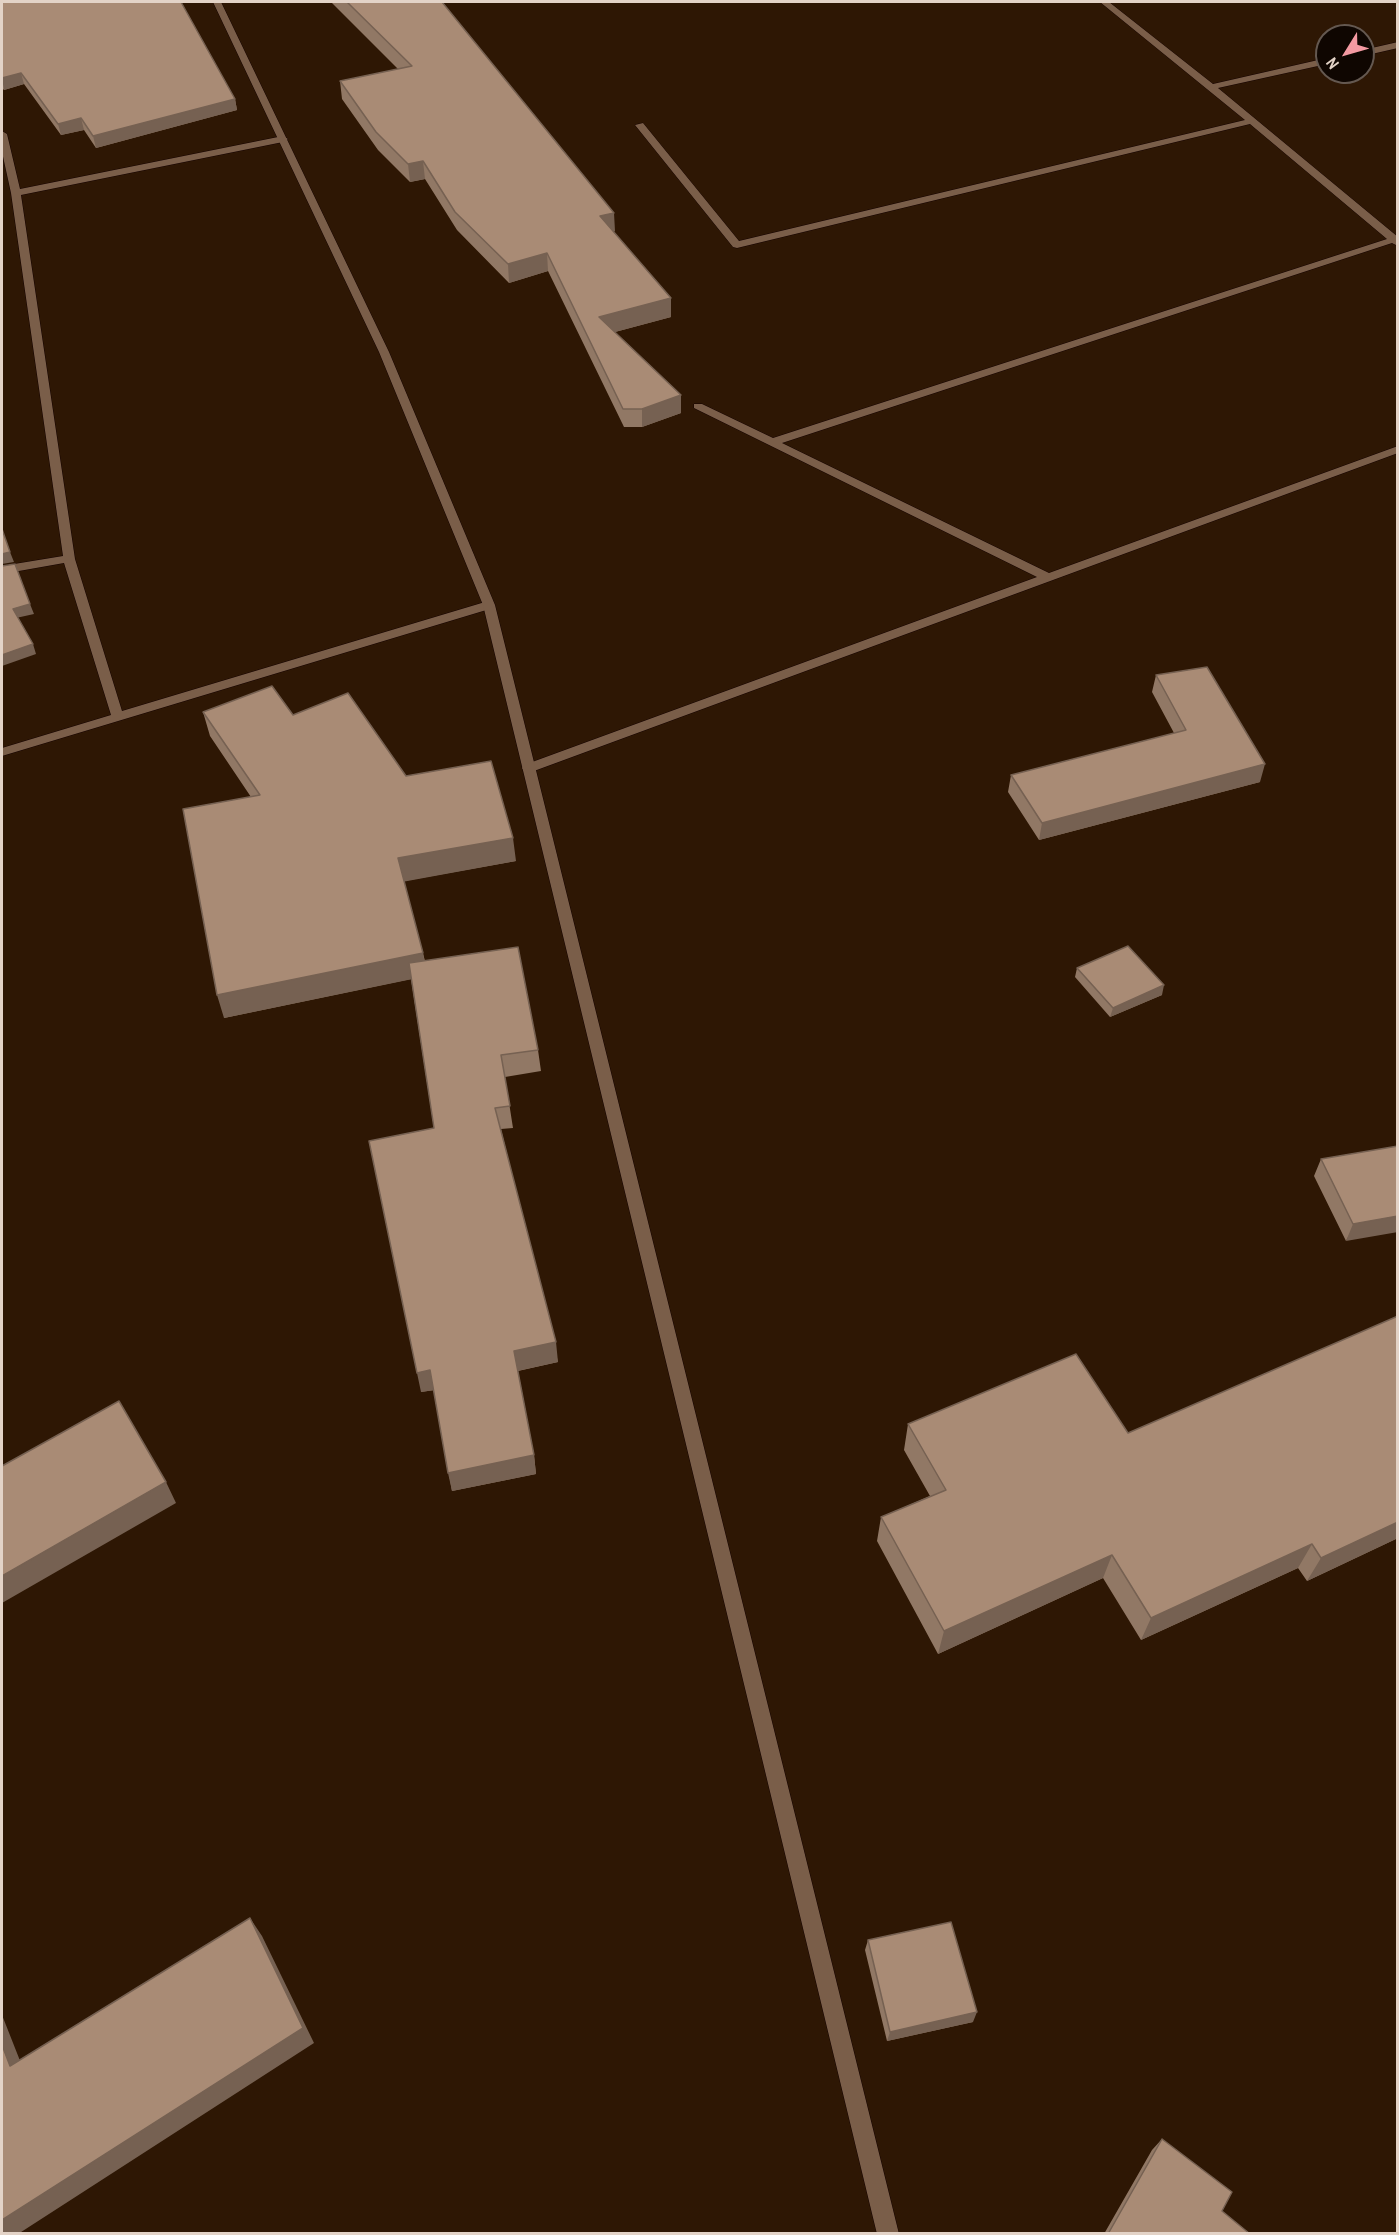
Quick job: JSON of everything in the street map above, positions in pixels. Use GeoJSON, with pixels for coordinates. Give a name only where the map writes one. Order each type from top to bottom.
{"type":"FeatureCollection","features":[{"type":"Feature","properties":{"kind":"street"},"geometry":{"type":"LineString","coordinates":[[217,2],[384,351],[489,605],[888,2234]]}},
{"type":"Feature","properties":{"kind":"street"},"geometry":{"type":"LineString","coordinates":[[1104,2],[1211,87],[1395,242]]}},
{"type":"Feature","properties":{"kind":"street"},"geometry":{"type":"LineString","coordinates":[[1375,50],[1398,45]]}},
{"type":"Feature","properties":{"kind":"street"},"geometry":{"type":"LineString","coordinates":[[1211,87],[1315,64]]}},
{"type":"Feature","properties":{"kind":"street"},"geometry":{"type":"LineString","coordinates":[[640,125],[737,245],[1252,122]]}},
{"type":"Feature","properties":{"kind":"street"},"geometry":{"type":"LineString","coordinates":[[2,134],[16,193],[69,559],[117,715]]}},
{"type":"Feature","properties":{"kind":"street"},"geometry":{"type":"LineString","coordinates":[[16,193],[283,139]]}},
{"type":"Feature","properties":{"kind":"street"},"geometry":{"type":"LineString","coordinates":[[772,441],[1395,242]]}},
{"type":"Feature","properties":{"kind":"street"},"geometry":{"type":"LineString","coordinates":[[698,406],[1047,577]]}},
{"type":"Feature","properties":{"kind":"street"},"geometry":{"type":"LineString","coordinates":[[529,768],[1398,449]]}},
{"type":"Feature","properties":{"kind":"street"},"geometry":{"type":"LineString","coordinates":[[2,570],[69,559]]}},
{"type":"Feature","properties":{"kind":"street"},"geometry":{"type":"LineString","coordinates":[[2,752],[117,715],[489,605]]}},
{"type":"Feature","properties":{"kind":"building"},"geometry":{"type":"Polygon","coordinates":[[[2,2],[181,2],[235,99],[93,136],[81,118],[58,124],[21,73],[2,78],[2,2]]]}},
{"type":"Feature","properties":{"kind":"building"},"geometry":{"type":"Polygon","coordinates":[[[347,2],[442,2],[614,213],[600,216],[671,298],[599,317],[681,395],[642,409],[623,409],[547,253],[508,264],[455,212],[423,161],[408,164],[376,132],[340,81],[412,66],[347,2]]]}},
{"type":"Feature","properties":{"kind":"building"},"geometry":{"type":"Polygon","coordinates":[[[2,529],[10,552],[2,554],[2,529]]]}},
{"type":"Feature","properties":{"kind":"building"},"geometry":{"type":"Polygon","coordinates":[[[15,564],[30,604],[13,609],[33,644],[2,655],[2,566],[15,564]]]}},
{"type":"Feature","properties":{"kind":"building"},"geometry":{"type":"Polygon","coordinates":[[[1207,667],[1265,764],[1042,823],[1011,775],[1186,730],[1156,675],[1207,667]]]}},
{"type":"Feature","properties":{"kind":"building"},"geometry":{"type":"Polygon","coordinates":[[[272,686],[293,715],[348,693],[406,776],[491,761],[513,838],[398,858],[423,953],[217,995],[183,809],[260,795],[203,712],[272,686]]]}},
{"type":"Feature","properties":{"kind":"building"},"geometry":{"type":"Polygon","coordinates":[[[1128,946],[1164,985],[1113,1008],[1077,968],[1128,946]]]}},
{"type":"Feature","properties":{"kind":"building"},"geometry":{"type":"Polygon","coordinates":[[[518,947],[538,1050],[501,1055],[510,1106],[495,1108],[556,1342],[514,1351],[534,1455],[448,1473],[430,1370],[417,1373],[369,1141],[434,1128],[409,963],[518,947]]]}},
{"type":"Feature","properties":{"kind":"building"},"geometry":{"type":"Polygon","coordinates":[[[1398,1146],[1398,1216],[1353,1224],[1321,1159],[1398,1146]]]}},
{"type":"Feature","properties":{"kind":"building"},"geometry":{"type":"Polygon","coordinates":[[[1398,1316],[1398,1522],[1321,1558],[1312,1544],[1151,1618],[1112,1555],[944,1631],[881,1517],[946,1490],[908,1424],[1076,1354],[1128,1433],[1398,1316]]]}},
{"type":"Feature","properties":{"kind":"building"},"geometry":{"type":"Polygon","coordinates":[[[119,1401],[166,1482],[2,1576],[2,1466],[119,1401]]]}},
{"type":"Feature","properties":{"kind":"building"},"geometry":{"type":"Polygon","coordinates":[[[250,1918],[303,2028],[2,2220],[2,2045],[10,2066],[250,1918]]]}},
{"type":"Feature","properties":{"kind":"building"},"geometry":{"type":"Polygon","coordinates":[[[951,1922],[977,2012],[890,2032],[868,1940],[951,1922]]]}},
{"type":"Feature","properties":{"kind":"building"},"geometry":{"type":"Polygon","coordinates":[[[1162,2139],[1232,2192],[1222,2211],[1250,2234],[1108,2234],[1162,2139]]]}}]}
